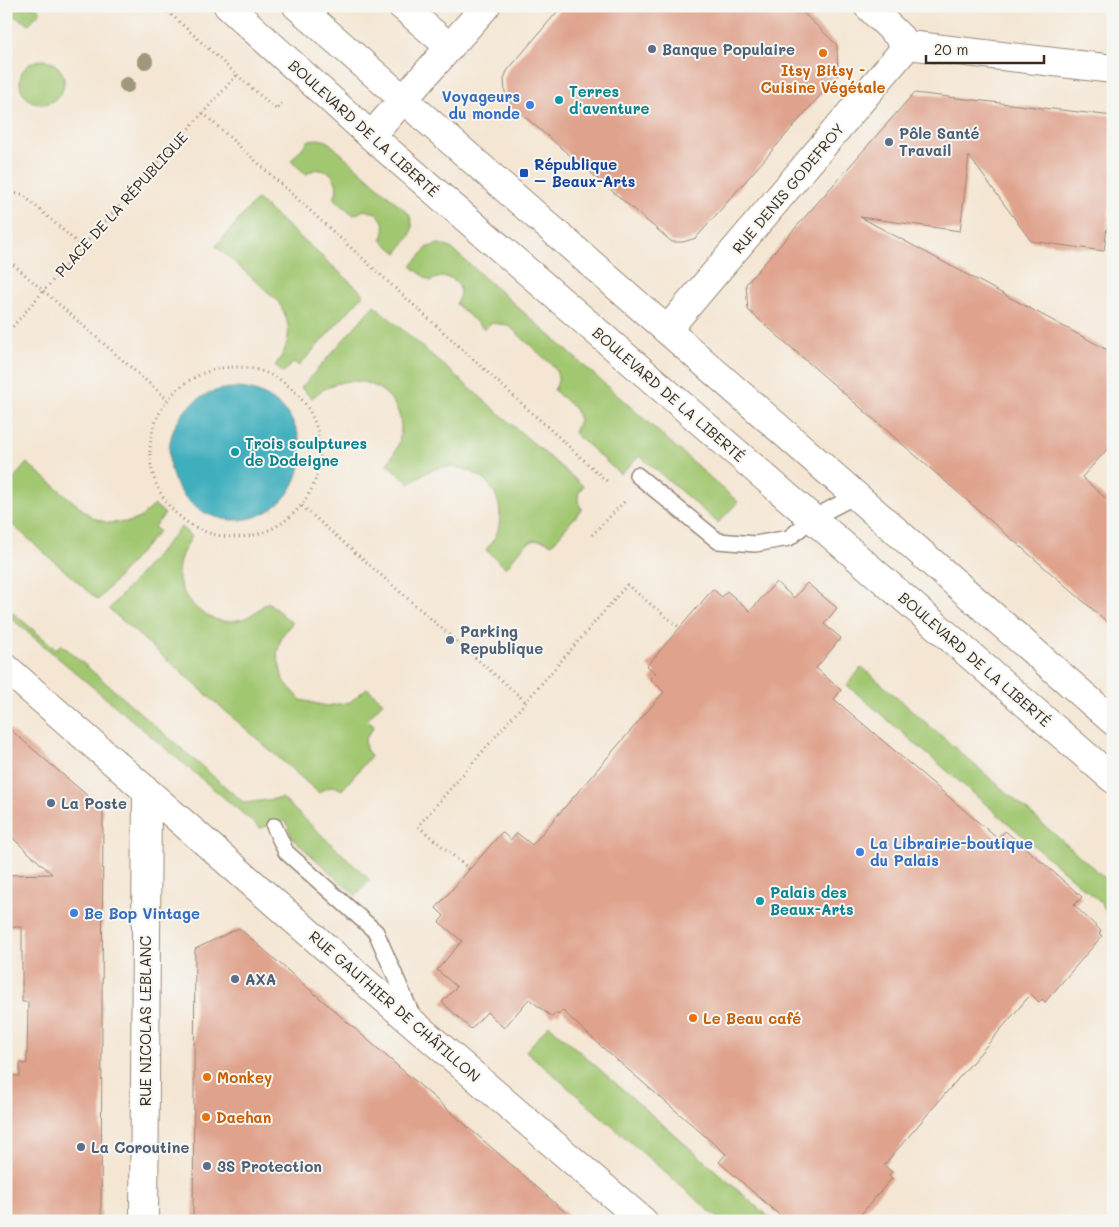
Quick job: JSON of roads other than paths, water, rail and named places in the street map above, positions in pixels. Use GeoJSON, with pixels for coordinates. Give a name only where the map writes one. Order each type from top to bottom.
{"type":"FeatureCollection","features":[{"type":"Feature","properties":{"kind":"main road","name":"BOULEVARD DE LA LIBERTÉ"},"geometry":{"type":"LineString","coordinates":[[228,6],[371,136],[1113,779]]}},
{"type":"Feature","properties":{"kind":"main road"},"geometry":{"type":"LineString","coordinates":[[297,6],[1113,721]]}},
{"type":"Feature","properties":{"kind":"main road"},"geometry":{"type":"LineString","coordinates":[[402,6],[438,37]]}},
{"type":"Feature","properties":{"kind":"main road"},"geometry":{"type":"LineString","coordinates":[[371,136],[486,6]]}},
{"type":"Feature","properties":{"kind":"main road"},"geometry":{"type":"LineString","coordinates":[[868,6],[908,44],[1113,69]]}},
{"type":"Feature","properties":{"kind":"main road","name":"RUE DENIS GODEFROY"},"geometry":{"type":"LineString","coordinates":[[667,330],[908,44]]}},
{"type":"Feature","properties":{"kind":"main road"},"geometry":{"type":"LineString","coordinates":[[6,668],[147,792]]}},
{"type":"Feature","properties":{"kind":"main road","name":"RUE GAUTHIER DE CHÂTILLON"},"geometry":{"type":"LineString","coordinates":[[147,792],[643,1221]]}},
{"type":"Feature","properties":{"kind":"main road","name":"RUE NICOLAS LEBLANC"},"geometry":{"type":"LineString","coordinates":[[144,1221],[147,792]]}},
{"type":"Feature","properties":{"kind":"lane"},"geometry":{"type":"LineString","coordinates":[[637,474],[718,541],[755,544],[788,538],[813,518],[857,495]]}},
{"type":"Feature","properties":{"kind":"lane"},"geometry":{"type":"LineString","coordinates":[[274,826],[286,852],[376,932],[415,1023]]}},
{"type":"Feature","properties":{"kind":"water"},"geometry":{"type":"Polygon","coordinates":[[[235,388],[248,389],[260,393],[282,407],[296,429],[300,441],[300,467],[296,479],[282,501],[260,515],[248,519],[235,520],[222,519],[210,515],[188,501],[174,479],[170,467],[169,454],[170,441],[174,429],[188,407],[210,393],[222,389],[235,388]]]}},
{"type":"Feature","properties":{"kind":"place","name":"Banque Populaire"},"geometry":{"type":"Point","coordinates":[652,49]}},
{"type":"Feature","properties":{"kind":"place","name":"Itsy Bitsy - Cuisine Végétale"},"geometry":{"type":"Point","coordinates":[823,53]}},
{"type":"Feature","properties":{"kind":"place","name":"Terres d'aventure"},"geometry":{"type":"Point","coordinates":[559,100]}},
{"type":"Feature","properties":{"kind":"place","name":"Voyageurs du monde"},"geometry":{"type":"Point","coordinates":[530,105]}},
{"type":"Feature","properties":{"kind":"place","name":"Pôle Santé Travail"},"geometry":{"type":"Point","coordinates":[889,142]}},
{"type":"Feature","properties":{"kind":"place","name":"République – Beaux-Arts"},"geometry":{"type":"Point","coordinates":[524,173]}},
{"type":"Feature","properties":{"kind":"place","name":"Trois sculptures de Dodeigne"},"geometry":{"type":"Point","coordinates":[235,452]}},
{"type":"Feature","properties":{"kind":"place","name":"Parking Republique"},"geometry":{"type":"Point","coordinates":[450,640]}},
{"type":"Feature","properties":{"kind":"place","name":"La Poste"},"geometry":{"type":"Point","coordinates":[51,803]}},
{"type":"Feature","properties":{"kind":"place","name":"La Librairie-boutique du Palais"},"geometry":{"type":"Point","coordinates":[860,852]}},
{"type":"Feature","properties":{"kind":"place","name":"Palais des Beaux-Arts"},"geometry":{"type":"Point","coordinates":[760,901]}},
{"type":"Feature","properties":{"kind":"place","name":"Be Bop Vintage"},"geometry":{"type":"Point","coordinates":[74,913]}},
{"type":"Feature","properties":{"kind":"place","name":"AXA"},"geometry":{"type":"Point","coordinates":[235,979]}},
{"type":"Feature","properties":{"kind":"place","name":"Le Beau café"},"geometry":{"type":"Point","coordinates":[693,1018]}},
{"type":"Feature","properties":{"kind":"place","name":"Monkey"},"geometry":{"type":"Point","coordinates":[207,1077]}},
{"type":"Feature","properties":{"kind":"place","name":"Daehan"},"geometry":{"type":"Point","coordinates":[206,1117]}},
{"type":"Feature","properties":{"kind":"place","name":"La Coroutine"},"geometry":{"type":"Point","coordinates":[81,1147]}},
{"type":"Feature","properties":{"kind":"place","name":"3S Protection"},"geometry":{"type":"Point","coordinates":[207,1166]}}]}
